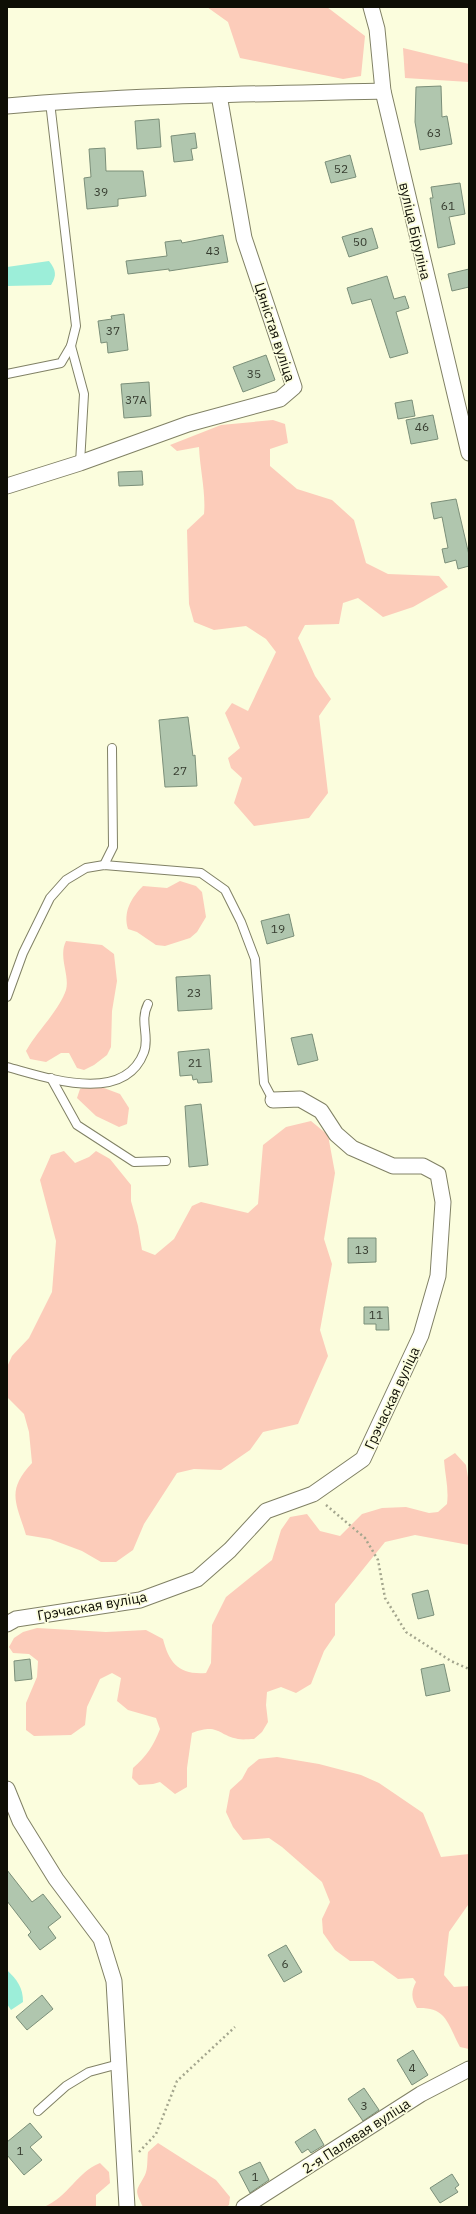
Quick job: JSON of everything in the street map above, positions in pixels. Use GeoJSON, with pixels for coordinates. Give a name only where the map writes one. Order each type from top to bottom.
{"type":"FeatureCollection","features":[{"type":"Feature","properties":{"kind":"street","name":"вуліца Біруліна"},"geometry":{"type":"LineString","coordinates":[[371,7],[377,29],[383,91],[469,453]]}},
{"type":"Feature","properties":{"kind":"street"},"geometry":{"type":"LineString","coordinates":[[7,106],[50,102],[219,95],[383,91]]}},
{"type":"Feature","properties":{"kind":"street","name":"Цяністая вуліца"},"geometry":{"type":"LineString","coordinates":[[7,486],[80,463],[188,424],[280,399],[294,387],[244,238],[219,95]]}},
{"type":"Feature","properties":{"kind":"street","name":"Грэчаская вуліца"},"geometry":{"type":"LineString","coordinates":[[7,1624],[16,1619],[140,1600],[197,1579],[230,1550],[266,1511],[313,1494],[363,1459],[421,1335],[438,1276],[443,1202],[438,1174],[423,1166],[393,1166],[352,1148],[336,1134],[321,1111],[300,1099],[273,1100]]}},
{"type":"Feature","properties":{"kind":"street"},"geometry":{"type":"LineString","coordinates":[[7,1789],[20,1821],[56,1879],[101,1939],[114,1981],[127,2207]]}},
{"type":"Feature","properties":{"kind":"street","name":"2-я Палявая вуліца"},"geometry":{"type":"LineString","coordinates":[[244,2207],[421,2094],[469,2069]]}},
{"type":"Feature","properties":{"kind":"lane"},"geometry":{"type":"LineString","coordinates":[[7,374],[61,362],[71,346],[76,326],[50,102]]}},
{"type":"Feature","properties":{"kind":"lane"},"geometry":{"type":"LineString","coordinates":[[71,346],[84,394],[80,463]]}},
{"type":"Feature","properties":{"kind":"lane"},"geometry":{"type":"LineString","coordinates":[[104,865],[113,847],[112,748]]}},
{"type":"Feature","properties":{"kind":"lane"},"geometry":{"type":"LineString","coordinates":[[7,997],[23,953],[50,898],[66,880],[86,868],[104,865],[201,873],[225,890],[241,922],[255,959],[264,1083],[273,1100]]}},
{"type":"Feature","properties":{"kind":"lane"},"geometry":{"type":"LineString","coordinates":[[7,1067],[74,1084],[93,1084],[112,1081],[128,1073],[140,1061],[144,1051],[143,1014],[148,1004]]}},
{"type":"Feature","properties":{"kind":"lane"},"geometry":{"type":"LineString","coordinates":[[51,1078],[77,1125],[134,1162],[166,1161]]}},
{"type":"Feature","properties":{"kind":"lane"},"geometry":{"type":"LineString","coordinates":[[38,2111],[66,2086],[89,2072],[119,2064]]}},
{"type":"Feature","properties":{"kind":"path"},"geometry":{"type":"LineString","coordinates":[[313,1494],[365,1538],[378,1560],[385,1598],[406,1632],[451,1661],[469,1669]]}},
{"type":"Feature","properties":{"kind":"path"},"geometry":{"type":"LineString","coordinates":[[124,2166],[156,2134],[176,2081],[235,2028]]}},
{"type":"Feature","properties":{"kind":"shaded area"},"geometry":{"type":"Polygon","coordinates":[[[207,7],[327,7],[365,36],[361,76],[343,79],[240,58],[228,22],[207,7]]]}},
{"type":"Feature","properties":{"kind":"shaded area"},"geometry":{"type":"Polygon","coordinates":[[[403,48],[469,64],[469,82],[405,78],[403,48]]]}},
{"type":"Feature","properties":{"kind":"shaded area"},"geometry":{"type":"Polygon","coordinates":[[[273,420],[285,424],[288,443],[270,449],[270,466],[297,489],[332,500],[354,520],[366,563],[388,574],[439,576],[448,587],[413,607],[383,617],[358,598],[343,603],[339,624],[305,625],[298,638],[315,676],[331,699],[319,716],[328,793],[309,818],[254,826],[234,803],[242,778],[231,768],[228,758],[240,748],[225,713],[232,703],[248,711],[276,652],[266,639],[246,626],[214,630],[194,622],[189,604],[187,530],[204,514],[204,497],[199,447],[177,451],[170,445],[221,425],[273,420]]]}},
{"type":"Feature","properties":{"kind":"shaded area"},"geometry":{"type":"Polygon","coordinates":[[[180,881],[196,886],[202,892],[206,917],[197,932],[190,938],[165,946],[156,945],[137,932],[128,929],[127,911],[135,895],[143,886],[167,888],[180,881]]]}},
{"type":"Feature","properties":{"kind":"shaded area"},"geometry":{"type":"Polygon","coordinates":[[[66,941],[102,945],[114,954],[117,981],[112,1011],[111,1047],[107,1055],[94,1065],[84,1070],[77,1068],[69,1053],[61,1053],[46,1062],[30,1059],[26,1051],[58,1006],[66,990],[67,978],[63,953],[66,941]]]}},
{"type":"Feature","properties":{"kind":"shaded area"},"geometry":{"type":"Polygon","coordinates":[[[96,1085],[120,1094],[129,1108],[127,1124],[119,1127],[96,1116],[77,1098],[80,1089],[96,1085]]]}},
{"type":"Feature","properties":{"kind":"shaded area"},"geometry":{"type":"Polygon","coordinates":[[[311,1121],[328,1135],[335,1173],[324,1239],[332,1264],[320,1330],[328,1356],[298,1424],[263,1432],[250,1450],[221,1470],[194,1469],[177,1473],[144,1524],[133,1550],[116,1562],[101,1562],[82,1551],[50,1539],[26,1535],[17,1505],[16,1489],[19,1481],[32,1463],[29,1432],[24,1414],[7,1397],[7,1367],[12,1356],[29,1338],[52,1292],[56,1241],[40,1180],[51,1155],[64,1151],[75,1163],[89,1157],[96,1151],[110,1159],[131,1185],[131,1201],[138,1226],[142,1250],[155,1255],[174,1239],[192,1206],[201,1202],[248,1213],[258,1204],[263,1145],[286,1127],[311,1121]]]}},
{"type":"Feature","properties":{"kind":"shaded area"},"geometry":{"type":"Polygon","coordinates":[[[455,1453],[466,1465],[469,1484],[469,1545],[415,1535],[385,1542],[335,1604],[335,1635],[324,1651],[311,1684],[296,1693],[281,1687],[267,1692],[266,1705],[268,1722],[262,1732],[254,1739],[238,1739],[213,1729],[201,1730],[192,1733],[187,1768],[187,1787],[175,1794],[160,1782],[139,1785],[132,1778],[133,1768],[142,1760],[149,1750],[160,1729],[156,1718],[128,1710],[117,1701],[121,1678],[112,1673],[100,1679],[87,1707],[85,1725],[71,1735],[34,1736],[26,1730],[26,1703],[37,1677],[38,1661],[29,1654],[13,1653],[9,1647],[14,1638],[23,1632],[37,1628],[106,1632],[146,1630],[163,1639],[168,1655],[177,1666],[189,1672],[206,1673],[211,1663],[212,1625],[226,1597],[272,1560],[281,1530],[290,1517],[307,1514],[320,1531],[340,1536],[362,1514],[382,1508],[406,1507],[429,1513],[438,1512],[447,1504],[444,1460],[455,1453]]]}},
{"type":"Feature","properties":{"kind":"shaded area"},"geometry":{"type":"Polygon","coordinates":[[[277,1757],[319,1764],[361,1775],[379,1783],[423,1813],[441,1857],[469,1854],[468,1905],[449,1932],[444,1975],[454,1987],[469,1986],[469,2049],[460,2047],[445,2018],[435,2010],[417,2008],[413,1998],[413,1989],[416,1982],[413,1978],[398,1979],[373,1961],[350,1961],[335,1950],[323,1933],[322,1919],[330,1902],[322,1882],[282,1847],[269,1838],[243,1840],[233,1827],[226,1812],[230,1790],[242,1779],[248,1768],[259,1759],[277,1757]]]}},
{"type":"Feature","properties":{"kind":"shaded area"},"geometry":{"type":"Polygon","coordinates":[[[158,2143],[216,2180],[230,2197],[229,2205],[226,2207],[143,2207],[137,2190],[146,2173],[148,2152],[158,2143]]]}},
{"type":"Feature","properties":{"kind":"shaded area"},"geometry":{"type":"Polygon","coordinates":[[[100,2163],[109,2172],[110,2183],[96,2195],[96,2207],[44,2207],[60,2197],[92,2167],[100,2163]]]}},
{"type":"Feature","properties":{"kind":"water"},"geometry":{"type":"Polygon","coordinates":[[[49,261],[55,273],[51,285],[7,286],[7,267],[49,261]]]}},
{"type":"Feature","properties":{"kind":"water"},"geometry":{"type":"Polygon","coordinates":[[[7,1970],[19,1984],[23,1997],[23,2002],[11,2010],[7,2004],[7,1970]]]}},
{"type":"Feature","properties":{"kind":"building"},"geometry":{"type":"Polygon","coordinates":[[[441,86],[442,117],[447,116],[452,144],[420,150],[415,122],[416,87],[441,86]]]}},
{"type":"Feature","properties":{"kind":"building"},"geometry":{"type":"Polygon","coordinates":[[[159,119],[161,147],[137,149],[135,121],[159,119]]]}},
{"type":"Feature","properties":{"kind":"building"},"geometry":{"type":"Polygon","coordinates":[[[195,133],[197,148],[191,149],[193,160],[174,162],[171,136],[195,133]]]}},
{"type":"Feature","properties":{"kind":"building"},"geometry":{"type":"Polygon","coordinates":[[[105,148],[106,171],[143,171],[146,196],[118,199],[118,206],[87,209],[84,178],[91,177],[89,149],[105,148]]]}},
{"type":"Feature","properties":{"kind":"building"},"geometry":{"type":"Polygon","coordinates":[[[350,155],[356,177],[331,183],[325,162],[350,155]]]}},
{"type":"Feature","properties":{"kind":"building"},"geometry":{"type":"Polygon","coordinates":[[[460,183],[465,214],[449,217],[455,244],[438,248],[430,198],[433,198],[431,187],[460,183]]]}},
{"type":"Feature","properties":{"kind":"building"},"geometry":{"type":"Polygon","coordinates":[[[372,228],[378,248],[349,257],[342,237],[372,228]]]}},
{"type":"Feature","properties":{"kind":"building"},"geometry":{"type":"Polygon","coordinates":[[[223,235],[228,262],[169,271],[169,269],[128,274],[126,261],[167,256],[165,242],[181,240],[182,243],[223,235]]]}},
{"type":"Feature","properties":{"kind":"building"},"geometry":{"type":"Polygon","coordinates":[[[469,269],[469,287],[452,291],[448,274],[469,269]]]}},
{"type":"Feature","properties":{"kind":"building"},"geometry":{"type":"Polygon","coordinates":[[[387,276],[394,299],[405,296],[409,308],[396,312],[408,353],[390,358],[371,299],[352,304],[347,288],[387,276]]]}},
{"type":"Feature","properties":{"kind":"building"},"geometry":{"type":"Polygon","coordinates":[[[124,314],[128,350],[108,353],[107,342],[101,343],[98,321],[112,319],[111,316],[124,314]]]}},
{"type":"Feature","properties":{"kind":"building"},"geometry":{"type":"Polygon","coordinates":[[[266,355],[275,380],[243,392],[233,367],[266,355]]]}},
{"type":"Feature","properties":{"kind":"building"},"geometry":{"type":"Polygon","coordinates":[[[149,382],[151,416],[124,418],[121,384],[149,382]]]}},
{"type":"Feature","properties":{"kind":"building"},"geometry":{"type":"Polygon","coordinates":[[[412,400],[415,416],[398,419],[395,403],[412,400]]]}},
{"type":"Feature","properties":{"kind":"building"},"geometry":{"type":"Polygon","coordinates":[[[433,415],[438,439],[411,444],[406,420],[433,415]]]}},
{"type":"Feature","properties":{"kind":"building"},"geometry":{"type":"Polygon","coordinates":[[[142,471],[143,485],[119,486],[118,472],[142,471]]]}},
{"type":"Feature","properties":{"kind":"building"},"geometry":{"type":"Polygon","coordinates":[[[456,499],[469,555],[469,566],[458,569],[456,560],[445,563],[442,549],[448,548],[442,517],[434,519],[431,503],[456,499]]]}},
{"type":"Feature","properties":{"kind":"building"},"geometry":{"type":"Polygon","coordinates":[[[188,717],[193,756],[195,755],[197,786],[165,787],[159,720],[188,717]]]}},
{"type":"Feature","properties":{"kind":"building"},"geometry":{"type":"Polygon","coordinates":[[[289,914],[294,936],[267,944],[261,921],[289,914]]]}},
{"type":"Feature","properties":{"kind":"building"},"geometry":{"type":"Polygon","coordinates":[[[210,975],[212,1009],[178,1011],[176,977],[210,975]]]}},
{"type":"Feature","properties":{"kind":"building"},"geometry":{"type":"Polygon","coordinates":[[[312,1034],[318,1060],[298,1065],[291,1038],[312,1034]]]}},
{"type":"Feature","properties":{"kind":"building"},"geometry":{"type":"Polygon","coordinates":[[[209,1049],[212,1082],[198,1083],[197,1079],[193,1080],[192,1075],[180,1076],[178,1052],[209,1049]]]}},
{"type":"Feature","properties":{"kind":"building"},"geometry":{"type":"Polygon","coordinates":[[[201,1104],[208,1165],[189,1167],[185,1106],[201,1104]]]}},
{"type":"Feature","properties":{"kind":"building"},"geometry":{"type":"Polygon","coordinates":[[[348,1238],[376,1238],[376,1262],[348,1263],[348,1238]]]}},
{"type":"Feature","properties":{"kind":"building"},"geometry":{"type":"Polygon","coordinates":[[[364,1307],[388,1307],[389,1330],[376,1330],[376,1324],[364,1324],[364,1307]]]}},
{"type":"Feature","properties":{"kind":"building"},"geometry":{"type":"Polygon","coordinates":[[[428,1590],[434,1615],[418,1619],[412,1594],[428,1590]]]}},
{"type":"Feature","properties":{"kind":"building"},"geometry":{"type":"Polygon","coordinates":[[[30,1659],[32,1679],[15,1681],[14,1661],[30,1659]]]}},
{"type":"Feature","properties":{"kind":"building"},"geometry":{"type":"Polygon","coordinates":[[[444,1664],[450,1691],[426,1696],[421,1669],[444,1664]]]}},
{"type":"Feature","properties":{"kind":"building"},"geometry":{"type":"Polygon","coordinates":[[[7,1870],[32,1902],[43,1894],[61,1917],[48,1927],[56,1938],[40,1950],[28,1935],[31,1932],[7,1901],[7,1870]]]}},
{"type":"Feature","properties":{"kind":"building"},"geometry":{"type":"Polygon","coordinates":[[[286,1945],[302,1972],[284,1982],[268,1955],[286,1945]]]}},
{"type":"Feature","properties":{"kind":"building"},"geometry":{"type":"Polygon","coordinates":[[[42,1995],[53,2009],[27,2030],[16,2017],[42,1995]]]}},
{"type":"Feature","properties":{"kind":"building"},"geometry":{"type":"Polygon","coordinates":[[[413,2050],[428,2075],[412,2085],[397,2060],[413,2050]]]}},
{"type":"Feature","properties":{"kind":"building"},"geometry":{"type":"Polygon","coordinates":[[[364,2088],[379,2110],[363,2121],[348,2099],[364,2088]]]}},
{"type":"Feature","properties":{"kind":"building"},"geometry":{"type":"Polygon","coordinates":[[[30,2123],[42,2137],[30,2147],[42,2160],[24,2175],[7,2155],[7,2142],[30,2123]]]}},
{"type":"Feature","properties":{"kind":"building"},"geometry":{"type":"Polygon","coordinates":[[[315,2129],[324,2145],[311,2153],[308,2149],[302,2153],[295,2142],[315,2129]]]}},
{"type":"Feature","properties":{"kind":"building"},"geometry":{"type":"Polygon","coordinates":[[[260,2162],[269,2180],[250,2193],[239,2172],[260,2162]]]}},
{"type":"Feature","properties":{"kind":"building"},"geometry":{"type":"Polygon","coordinates":[[[452,2174],[459,2185],[455,2188],[458,2192],[440,2203],[430,2188],[452,2174]]]}}]}
